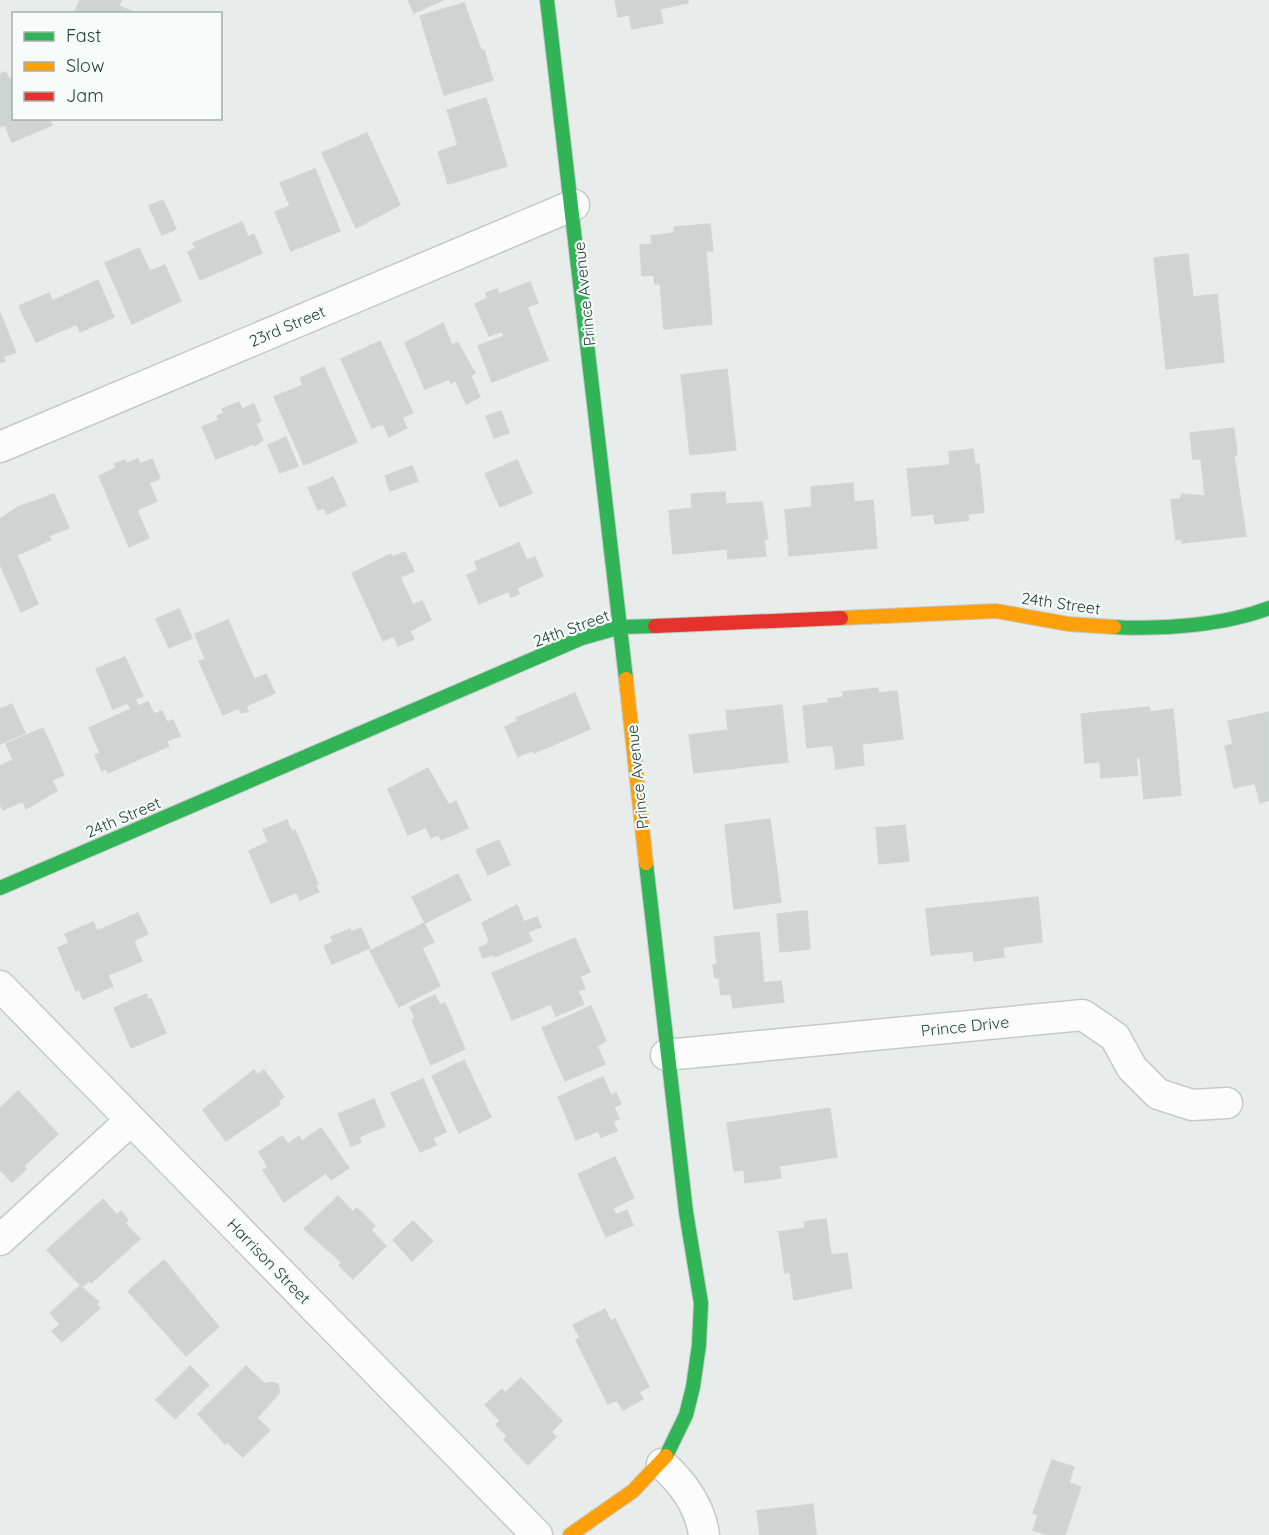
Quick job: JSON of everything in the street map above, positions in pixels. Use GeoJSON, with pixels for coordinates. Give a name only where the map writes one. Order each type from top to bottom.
{"type":"FeatureCollection","features":[{"type":"Feature","properties":{"kind":"street","name":"Prince Avenue"},"geometry":{"type":"LineString","coordinates":[[547,0],[574,205],[666,1055],[689,1239],[698,1271],[701,1306],[693,1390],[681,1429],[662,1464],[620,1504],[570,1535]]}},
{"type":"Feature","properties":{"kind":"street","name":"23rd Street"},"geometry":{"type":"LineString","coordinates":[[0,447],[574,205]]}},
{"type":"Feature","properties":{"kind":"street","name":"24th Street"},"geometry":{"type":"LineString","coordinates":[[0,888],[571,643],[621,627],[996,611],[1068,624],[1141,629],[1246,616],[1269,608]]}},
{"type":"Feature","properties":{"kind":"street","name":"Harrison Street"},"geometry":{"type":"LineString","coordinates":[[0,986],[537,1535]]}},
{"type":"Feature","properties":{"kind":"street","name":"Prince Drive"},"geometry":{"type":"LineString","coordinates":[[666,1055],[1083,1015],[1115,1038],[1132,1068],[1158,1094],[1192,1105],[1227,1103]]}},
{"type":"Feature","properties":{"kind":"street"},"geometry":{"type":"LineString","coordinates":[[0,1240],[131,1120]]}},
{"type":"Feature","properties":{"kind":"street"},"geometry":{"type":"LineString","coordinates":[[662,1464],[689,1494],[702,1519],[704,1535]]}},
{"type":"Feature","properties":{"kind":"building"},"geometry":{"type":"Polygon","coordinates":[[[80,0],[118,0],[121,1],[119,6],[134,12],[75,12],[80,0]]]}},
{"type":"Feature","properties":{"kind":"building"},"geometry":{"type":"Polygon","coordinates":[[[408,0],[443,0],[414,13],[408,0]]]}},
{"type":"Feature","properties":{"kind":"building"},"geometry":{"type":"Polygon","coordinates":[[[615,0],[688,0],[688,3],[660,9],[663,23],[632,29],[629,15],[618,17],[615,0]]]}},
{"type":"Feature","properties":{"kind":"building"},"geometry":{"type":"Polygon","coordinates":[[[464,3],[481,50],[484,50],[493,80],[444,95],[420,16],[464,3]]]}},
{"type":"Feature","properties":{"kind":"building"},"geometry":{"type":"Polygon","coordinates":[[[6,72],[9,79],[12,78],[12,120],[50,120],[52,125],[12,142],[5,125],[0,127],[0,74],[6,72]]]}},
{"type":"Feature","properties":{"kind":"building"},"geometry":{"type":"Polygon","coordinates":[[[486,98],[507,166],[448,184],[438,152],[458,145],[447,110],[486,98]]]}},
{"type":"Feature","properties":{"kind":"building"},"geometry":{"type":"Polygon","coordinates":[[[367,133],[400,205],[356,228],[322,153],[367,133]]]}},
{"type":"Feature","properties":{"kind":"building"},"geometry":{"type":"Polygon","coordinates":[[[315,169],[340,231],[291,251],[275,212],[290,206],[280,183],[315,169]]]}},
{"type":"Feature","properties":{"kind":"building"},"geometry":{"type":"Polygon","coordinates":[[[163,200],[176,229],[162,235],[149,206],[163,200]]]}},
{"type":"Feature","properties":{"kind":"building"},"geometry":{"type":"Polygon","coordinates":[[[242,222],[248,237],[254,234],[262,253],[200,280],[188,252],[196,248],[193,243],[242,222]]]}},
{"type":"Feature","properties":{"kind":"building"},"geometry":{"type":"Polygon","coordinates":[[[710,224],[713,251],[706,251],[712,324],[664,329],[660,284],[655,284],[654,275],[642,276],[640,245],[652,244],[651,236],[674,233],[674,227],[710,224]]]}},
{"type":"Feature","properties":{"kind":"building"},"geometry":{"type":"Polygon","coordinates":[[[139,248],[150,271],[165,265],[181,301],[132,324],[105,263],[139,248]]]}},
{"type":"Feature","properties":{"kind":"building"},"geometry":{"type":"Polygon","coordinates":[[[1188,254],[1193,297],[1217,294],[1224,362],[1166,369],[1154,258],[1188,254]]]}},
{"type":"Feature","properties":{"kind":"building"},"geometry":{"type":"Polygon","coordinates":[[[98,280],[114,317],[80,332],[77,324],[36,342],[19,306],[49,293],[52,301],[98,280]]]}},
{"type":"Feature","properties":{"kind":"building"},"geometry":{"type":"Polygon","coordinates":[[[530,282],[538,303],[527,307],[548,360],[492,382],[478,346],[504,336],[502,331],[489,336],[475,304],[488,298],[486,293],[497,289],[499,294],[530,282]]]}},
{"type":"Feature","properties":{"kind":"building"},"geometry":{"type":"Polygon","coordinates":[[[0,313],[16,352],[3,357],[5,361],[0,363],[0,313]]]}},
{"type":"Feature","properties":{"kind":"building"},"geometry":{"type":"Polygon","coordinates":[[[443,323],[452,345],[458,343],[475,373],[471,376],[480,397],[466,404],[456,381],[451,383],[449,379],[425,389],[405,343],[443,323]]]}},
{"type":"Feature","properties":{"kind":"building"},"geometry":{"type":"Polygon","coordinates":[[[380,341],[413,413],[402,417],[407,428],[389,437],[383,424],[372,428],[341,359],[380,341]]]}},
{"type":"Feature","properties":{"kind":"building"},"geometry":{"type":"Polygon","coordinates":[[[324,367],[357,442],[304,465],[274,397],[303,385],[300,378],[324,367]]]}},
{"type":"Feature","properties":{"kind":"building"},"geometry":{"type":"Polygon","coordinates":[[[727,369],[736,450],[690,455],[681,375],[727,369]]]}},
{"type":"Feature","properties":{"kind":"building"},"geometry":{"type":"Polygon","coordinates":[[[239,402],[242,409],[254,404],[261,421],[256,424],[263,440],[255,446],[253,444],[216,459],[202,427],[219,420],[217,416],[224,413],[222,409],[239,402]]]}},
{"type":"Feature","properties":{"kind":"building"},"geometry":{"type":"Polygon","coordinates":[[[501,411],[509,433],[494,438],[486,416],[501,411]]]}},
{"type":"Feature","properties":{"kind":"building"},"geometry":{"type":"Polygon","coordinates":[[[1234,428],[1237,455],[1234,456],[1246,536],[1182,543],[1182,539],[1176,540],[1171,500],[1180,499],[1182,494],[1205,496],[1201,459],[1193,459],[1190,433],[1234,428]]]}},
{"type":"Feature","properties":{"kind":"building"},"geometry":{"type":"Polygon","coordinates":[[[286,437],[298,466],[280,473],[268,445],[286,437]]]}},
{"type":"Feature","properties":{"kind":"building"},"geometry":{"type":"Polygon","coordinates":[[[973,449],[975,464],[979,464],[984,512],[968,514],[969,520],[935,524],[934,514],[912,516],[907,469],[950,465],[949,452],[973,449]]]}},
{"type":"Feature","properties":{"kind":"building"},"geometry":{"type":"Polygon","coordinates":[[[138,459],[140,464],[152,459],[160,478],[149,483],[157,501],[137,510],[149,538],[129,547],[99,476],[116,468],[114,464],[125,460],[126,464],[138,459]]]}},
{"type":"Feature","properties":{"kind":"building"},"geometry":{"type":"Polygon","coordinates":[[[517,460],[532,493],[500,507],[485,474],[517,460]]]}},
{"type":"Feature","properties":{"kind":"building"},"geometry":{"type":"Polygon","coordinates":[[[412,466],[418,481],[390,491],[385,476],[412,466]]]}},
{"type":"Feature","properties":{"kind":"building"},"geometry":{"type":"Polygon","coordinates":[[[333,477],[346,505],[327,514],[324,508],[318,510],[308,488],[333,477]]]}},
{"type":"Feature","properties":{"kind":"building"},"geometry":{"type":"Polygon","coordinates":[[[853,483],[854,502],[873,500],[877,548],[789,556],[785,510],[812,507],[811,487],[853,483]]]}},
{"type":"Feature","properties":{"kind":"building"},"geometry":{"type":"Polygon","coordinates":[[[725,492],[726,504],[762,502],[768,539],[764,539],[766,556],[728,559],[727,549],[673,554],[669,511],[692,508],[691,494],[725,492]]]}},
{"type":"Feature","properties":{"kind":"building"},"geometry":{"type":"Polygon","coordinates":[[[54,494],[69,528],[49,536],[51,540],[17,555],[38,604],[21,612],[0,564],[0,519],[18,507],[54,494]]]}},
{"type":"Feature","properties":{"kind":"building"},"geometry":{"type":"Polygon","coordinates":[[[519,543],[527,560],[535,557],[543,576],[517,588],[519,594],[511,597],[509,591],[479,604],[467,575],[478,570],[475,562],[519,543]]]}},
{"type":"Feature","properties":{"kind":"building"},"geometry":{"type":"Polygon","coordinates":[[[405,552],[414,571],[400,577],[413,605],[422,601],[431,620],[410,631],[414,639],[398,646],[394,636],[383,641],[352,573],[391,554],[392,557],[405,552]]]}},
{"type":"Feature","properties":{"kind":"building"},"geometry":{"type":"Polygon","coordinates":[[[179,609],[192,638],[169,648],[156,619],[179,609]]]}},
{"type":"Feature","properties":{"kind":"building"},"geometry":{"type":"Polygon","coordinates":[[[228,620],[254,679],[266,674],[275,693],[246,706],[248,711],[241,713],[239,708],[223,715],[199,661],[205,659],[195,634],[228,620]]]}},
{"type":"Feature","properties":{"kind":"building"},"geometry":{"type":"Polygon","coordinates":[[[125,657],[143,696],[135,699],[138,706],[148,702],[154,714],[162,711],[167,722],[173,720],[180,736],[166,741],[169,746],[108,773],[106,768],[102,771],[95,755],[100,753],[89,728],[131,709],[128,703],[113,709],[96,669],[125,657]]]}},
{"type":"Feature","properties":{"kind":"building"},"geometry":{"type":"Polygon","coordinates":[[[878,688],[878,693],[897,691],[903,739],[862,744],[864,765],[836,769],[833,745],[807,748],[803,706],[828,703],[828,699],[843,697],[843,692],[878,688]]]}},
{"type":"Feature","properties":{"kind":"building"},"geometry":{"type":"Polygon","coordinates":[[[575,693],[590,729],[534,753],[532,750],[518,757],[505,727],[518,721],[516,718],[575,693]]]}},
{"type":"Feature","properties":{"kind":"building"},"geometry":{"type":"Polygon","coordinates":[[[12,704],[25,733],[0,744],[0,709],[12,704]]]}},
{"type":"Feature","properties":{"kind":"building"},"geometry":{"type":"Polygon","coordinates":[[[782,705],[788,762],[694,773],[689,735],[728,730],[726,711],[782,705]]]}},
{"type":"Feature","properties":{"kind":"building"},"geometry":{"type":"Polygon","coordinates":[[[1149,707],[1150,712],[1173,709],[1181,795],[1144,799],[1140,757],[1136,758],[1138,775],[1101,778],[1100,762],[1085,763],[1081,714],[1149,707]]]}},
{"type":"Feature","properties":{"kind":"building"},"geometry":{"type":"Polygon","coordinates":[[[1269,712],[1269,800],[1260,803],[1255,783],[1234,788],[1225,746],[1233,744],[1228,721],[1269,712]]]}},
{"type":"Feature","properties":{"kind":"building"},"geometry":{"type":"Polygon","coordinates":[[[43,728],[64,775],[52,780],[57,791],[26,809],[23,801],[3,810],[0,804],[0,766],[13,760],[6,744],[43,728]]]}},
{"type":"Feature","properties":{"kind":"building"},"geometry":{"type":"Polygon","coordinates":[[[428,768],[449,805],[456,801],[468,828],[441,840],[439,834],[431,838],[426,827],[408,835],[388,789],[428,768]]]}},
{"type":"Feature","properties":{"kind":"building"},"geometry":{"type":"Polygon","coordinates":[[[770,819],[781,902],[734,909],[725,825],[770,819]]]}},
{"type":"Feature","properties":{"kind":"building"},"geometry":{"type":"Polygon","coordinates":[[[287,820],[292,832],[295,830],[318,884],[315,885],[319,892],[300,900],[297,892],[271,903],[249,851],[268,842],[263,830],[287,820]]]}},
{"type":"Feature","properties":{"kind":"building"},"geometry":{"type":"Polygon","coordinates":[[[905,825],[909,861],[879,864],[876,828],[905,825]]]}},
{"type":"Feature","properties":{"kind":"building"},"geometry":{"type":"Polygon","coordinates":[[[499,840],[510,865],[488,875],[476,850],[499,840]]]}},
{"type":"Feature","properties":{"kind":"building"},"geometry":{"type":"Polygon","coordinates":[[[458,874],[471,900],[425,923],[412,897],[458,874]]]}},
{"type":"Feature","properties":{"kind":"building"},"geometry":{"type":"Polygon","coordinates":[[[1038,897],[1042,942],[1003,947],[1004,957],[974,961],[973,951],[931,955],[926,909],[1038,897]]]}},
{"type":"Feature","properties":{"kind":"building"},"geometry":{"type":"Polygon","coordinates":[[[517,905],[524,922],[537,917],[541,927],[528,932],[532,941],[495,957],[494,954],[483,958],[479,948],[488,944],[489,940],[482,923],[517,905]]]}},
{"type":"Feature","properties":{"kind":"building"},"geometry":{"type":"Polygon","coordinates":[[[807,911],[810,949],[780,952],[777,914],[807,911]]]}},
{"type":"Feature","properties":{"kind":"building"},"geometry":{"type":"Polygon","coordinates":[[[138,913],[148,934],[134,941],[142,961],[108,975],[113,986],[83,999],[79,989],[76,991],[58,948],[69,943],[65,934],[93,922],[97,931],[138,913]]]}},
{"type":"Feature","properties":{"kind":"building"},"geometry":{"type":"Polygon","coordinates":[[[424,923],[434,942],[422,948],[440,986],[399,1007],[370,951],[424,923]]]}},
{"type":"Feature","properties":{"kind":"building"},"geometry":{"type":"Polygon","coordinates":[[[361,928],[370,948],[332,964],[324,946],[333,942],[331,937],[350,929],[351,932],[361,928]]]}},
{"type":"Feature","properties":{"kind":"building"},"geometry":{"type":"Polygon","coordinates":[[[759,932],[764,983],[781,981],[784,1002],[733,1008],[731,994],[721,995],[719,978],[715,978],[713,965],[717,964],[714,937],[759,932]]]}},
{"type":"Feature","properties":{"kind":"building"},"geometry":{"type":"Polygon","coordinates":[[[575,938],[590,972],[580,976],[585,989],[578,991],[584,1004],[556,1016],[551,1004],[512,1020],[492,973],[575,938]]]}},
{"type":"Feature","properties":{"kind":"building"},"geometry":{"type":"Polygon","coordinates":[[[146,994],[148,1000],[151,999],[166,1033],[131,1048],[114,1008],[146,994]]]}},
{"type":"Feature","properties":{"kind":"building"},"geometry":{"type":"Polygon","coordinates":[[[435,995],[440,1005],[445,1003],[465,1049],[431,1065],[412,1020],[415,1018],[410,1007],[435,995]]]}},
{"type":"Feature","properties":{"kind":"building"},"geometry":{"type":"Polygon","coordinates":[[[591,1006],[606,1041],[597,1046],[605,1064],[565,1081],[542,1028],[591,1006]]]}},
{"type":"Feature","properties":{"kind":"building"},"geometry":{"type":"Polygon","coordinates":[[[464,1060],[491,1117],[459,1133],[432,1076],[464,1060]]]}},
{"type":"Feature","properties":{"kind":"building"},"geometry":{"type":"Polygon","coordinates":[[[254,1070],[257,1075],[264,1070],[284,1097],[278,1101],[280,1104],[226,1141],[203,1110],[254,1070]]]}},
{"type":"Feature","properties":{"kind":"building"},"geometry":{"type":"Polygon","coordinates":[[[603,1077],[611,1095],[616,1093],[621,1104],[614,1107],[619,1119],[613,1121],[617,1131],[601,1137],[598,1131],[576,1140],[558,1097],[603,1077]]]}},
{"type":"Feature","properties":{"kind":"building"},"geometry":{"type":"Polygon","coordinates":[[[423,1079],[446,1132],[433,1138],[436,1145],[420,1152],[391,1093],[423,1079]]]}},
{"type":"Feature","properties":{"kind":"building"},"geometry":{"type":"Polygon","coordinates":[[[18,1091],[58,1134],[24,1166],[26,1169],[12,1182],[0,1170],[0,1108],[18,1091]]]}},
{"type":"Feature","properties":{"kind":"building"},"geometry":{"type":"Polygon","coordinates":[[[374,1099],[385,1126],[359,1137],[361,1142],[351,1146],[338,1114],[374,1099]]]}},
{"type":"Feature","properties":{"kind":"building"},"geometry":{"type":"Polygon","coordinates":[[[830,1108],[837,1157],[779,1166],[781,1178],[745,1183],[744,1170],[734,1171],[727,1123],[830,1108]]]}},
{"type":"Feature","properties":{"kind":"building"},"geometry":{"type":"Polygon","coordinates":[[[321,1128],[349,1168],[331,1180],[326,1173],[284,1202],[263,1170],[268,1167],[259,1152],[282,1136],[288,1144],[299,1136],[302,1141],[321,1128]]]}},
{"type":"Feature","properties":{"kind":"building"},"geometry":{"type":"Polygon","coordinates":[[[615,1157],[634,1198],[613,1208],[616,1215],[627,1210],[633,1225],[606,1237],[578,1174],[615,1157]]]}},
{"type":"Feature","properties":{"kind":"building"},"geometry":{"type":"Polygon","coordinates":[[[338,1196],[353,1212],[357,1208],[375,1226],[371,1230],[386,1246],[353,1279],[339,1265],[342,1263],[304,1229],[338,1196]]]}},
{"type":"Feature","properties":{"kind":"building"},"geometry":{"type":"Polygon","coordinates":[[[103,1199],[117,1215],[121,1211],[128,1220],[125,1223],[140,1239],[91,1283],[90,1280],[82,1287],[47,1250],[103,1199]]]}},
{"type":"Feature","properties":{"kind":"building"},"geometry":{"type":"Polygon","coordinates":[[[826,1219],[831,1255],[847,1253],[852,1288],[794,1300],[790,1272],[785,1273],[779,1232],[805,1228],[804,1222],[826,1219]]]}},
{"type":"Feature","properties":{"kind":"building"},"geometry":{"type":"Polygon","coordinates":[[[413,1221],[433,1241],[412,1261],[393,1240],[413,1221]]]}},
{"type":"Feature","properties":{"kind":"building"},"geometry":{"type":"Polygon","coordinates":[[[164,1260],[219,1327],[186,1356],[128,1291],[164,1260]]]}},
{"type":"Feature","properties":{"kind":"building"},"geometry":{"type":"Polygon","coordinates":[[[80,1286],[99,1302],[96,1304],[100,1308],[62,1342],[52,1331],[60,1324],[50,1313],[80,1286]]]}},
{"type":"Feature","properties":{"kind":"building"},"geometry":{"type":"Polygon","coordinates":[[[605,1309],[611,1321],[615,1319],[649,1387],[639,1392],[643,1399],[623,1410],[617,1400],[608,1404],[576,1340],[580,1338],[573,1325],[605,1309]]]}},
{"type":"Feature","properties":{"kind":"building"},"geometry":{"type":"Polygon","coordinates":[[[190,1366],[209,1385],[175,1419],[156,1400],[190,1366]]]}},
{"type":"Feature","properties":{"kind":"building"},"geometry":{"type":"Polygon","coordinates":[[[246,1366],[265,1384],[271,1382],[278,1384],[280,1392],[257,1418],[270,1430],[243,1457],[227,1442],[225,1444],[198,1414],[246,1366]]]}},
{"type":"Feature","properties":{"kind":"building"},"geometry":{"type":"Polygon","coordinates":[[[521,1378],[562,1421],[551,1432],[556,1437],[528,1465],[504,1440],[507,1436],[496,1425],[500,1421],[485,1405],[502,1389],[505,1393],[521,1378]]]}},
{"type":"Feature","properties":{"kind":"building"},"geometry":{"type":"Polygon","coordinates":[[[1052,1460],[1074,1467],[1069,1483],[1081,1487],[1065,1535],[1048,1535],[1033,1530],[1038,1515],[1033,1513],[1052,1460]]]}},
{"type":"Feature","properties":{"kind":"building"},"geometry":{"type":"Polygon","coordinates":[[[813,1504],[816,1535],[760,1535],[757,1511],[813,1504]]]}},
{"type":"Feature","properties":{"kind":"traffic: fast"},"geometry":{"type":"LineString","coordinates":[[547,0],[626,679]]}},
{"type":"Feature","properties":{"kind":"traffic: fast"},"geometry":{"type":"LineString","coordinates":[[1114,627],[1152,628],[1193,625],[1233,619],[1269,608]]}},
{"type":"Feature","properties":{"kind":"traffic: fast"},"geometry":{"type":"LineString","coordinates":[[0,888],[582,638],[621,627],[655,626]]}},
{"type":"Feature","properties":{"kind":"traffic: fast"},"geometry":{"type":"LineString","coordinates":[[646,863],[686,1212],[701,1303],[699,1345],[693,1387],[686,1415],[666,1456]]}},
{"type":"Feature","properties":{"kind":"traffic: slow"},"geometry":{"type":"LineString","coordinates":[[841,618],[996,611],[1068,624],[1114,627]]}},
{"type":"Feature","properties":{"kind":"traffic: slow"},"geometry":{"type":"LineString","coordinates":[[626,679],[646,863]]}},
{"type":"Feature","properties":{"kind":"traffic: slow"},"geometry":{"type":"LineString","coordinates":[[570,1535],[633,1491],[666,1456]]}},
{"type":"Feature","properties":{"kind":"traffic: jam"},"geometry":{"type":"LineString","coordinates":[[655,626],[841,618]]}}]}
